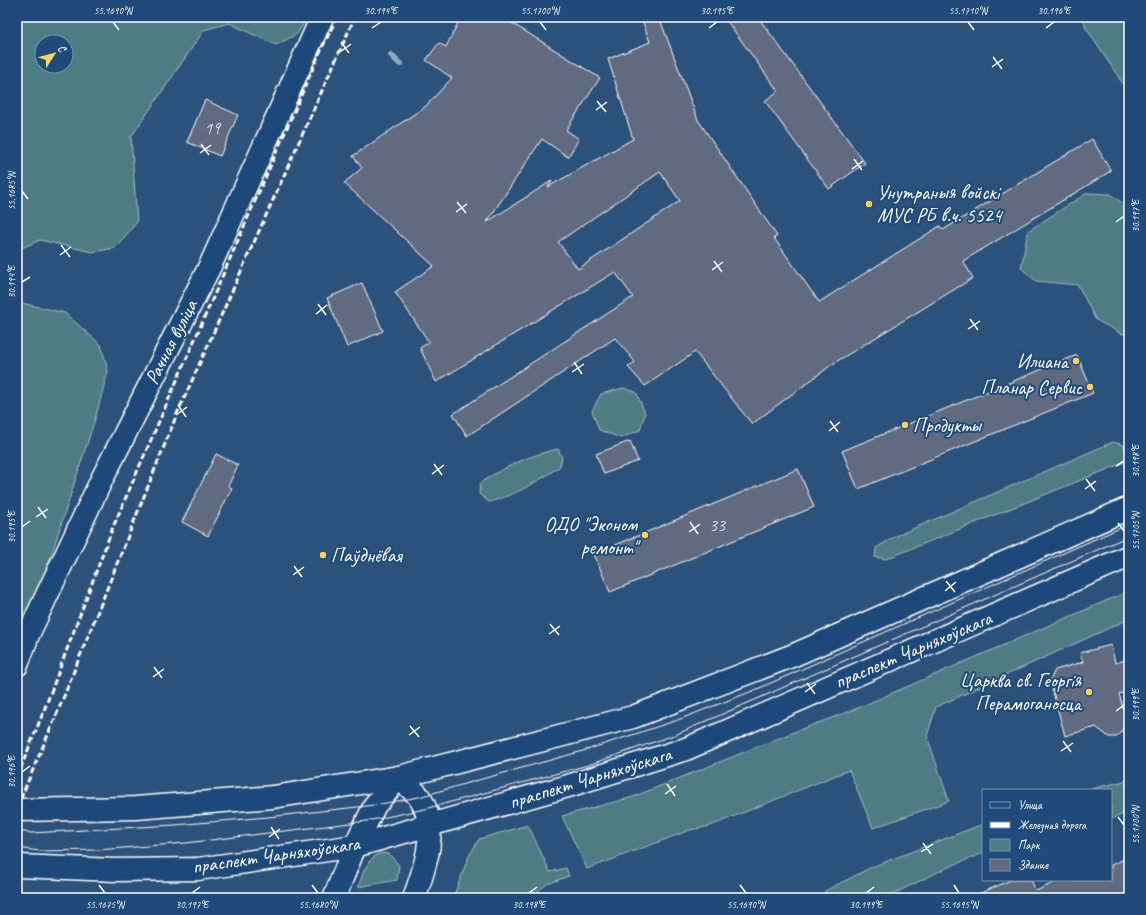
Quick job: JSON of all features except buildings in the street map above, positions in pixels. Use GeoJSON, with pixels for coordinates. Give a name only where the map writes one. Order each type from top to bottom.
{"type":"FeatureCollection","features":[{"type":"Feature","properties":{"kind":"main road","name":"Рачная вуліца"},"geometry":{"type":"LineString","coordinates":[[17,666],[28,635],[101,481],[210,266],[322,17]]}},
{"type":"Feature","properties":{"kind":"main road"},"geometry":{"type":"LineString","coordinates":[[17,810],[136,808],[265,798],[399,778],[633,717],[794,655],[1129,508]]}},
{"type":"Feature","properties":{"kind":"main road","name":"праспект Чарняхоўскага"},"geometry":{"type":"LineString","coordinates":[[17,866],[116,870],[198,869],[355,846],[568,786],[686,749],[1129,556]]}},
{"type":"Feature","properties":{"kind":"main road"},"geometry":{"type":"LineString","coordinates":[[399,778],[419,797],[430,824],[430,841],[414,898]]}},
{"type":"Feature","properties":{"kind":"main road"},"geometry":{"type":"LineString","coordinates":[[334,898],[355,846],[375,805],[399,778]]}},
{"type":"Feature","properties":{"kind":"green space"},"geometry":{"type":"Polygon","coordinates":[[[17,17],[307,18],[297,34],[276,45],[229,23],[204,30],[131,137],[137,222],[115,248],[92,252],[40,240],[17,250],[17,17]]]}},
{"type":"Feature","properties":{"kind":"green space"},"geometry":{"type":"Polygon","coordinates":[[[1083,17],[1129,17],[1129,93],[1086,28],[1083,17]]]}},
{"type":"Feature","properties":{"kind":"green space"},"geometry":{"type":"Polygon","coordinates":[[[1087,193],[1110,194],[1129,208],[1129,333],[1122,334],[1096,320],[1078,285],[1036,281],[1021,268],[1028,231],[1087,193]]]}},
{"type":"Feature","properties":{"kind":"green space"},"geometry":{"type":"Polygon","coordinates":[[[17,302],[65,313],[101,345],[108,371],[95,419],[31,618],[17,641],[17,302]]]}},
{"type":"Feature","properties":{"kind":"green space"},"geometry":{"type":"Polygon","coordinates":[[[623,388],[636,392],[645,413],[640,430],[621,438],[599,430],[592,411],[601,394],[623,388]]]}},
{"type":"Feature","properties":{"kind":"green space"},"geometry":{"type":"Polygon","coordinates":[[[1113,442],[1124,445],[1128,461],[886,559],[875,557],[876,548],[896,536],[1113,442]]]}},
{"type":"Feature","properties":{"kind":"green space"},"geometry":{"type":"Polygon","coordinates":[[[558,449],[562,457],[560,466],[535,483],[508,496],[489,502],[479,494],[480,483],[498,472],[527,458],[558,449]]]}},
{"type":"Feature","properties":{"kind":"green space"},"geometry":{"type":"Polygon","coordinates":[[[1129,591],[1129,619],[936,707],[927,736],[949,801],[873,828],[849,770],[710,826],[690,830],[587,869],[562,816],[633,797],[799,730],[853,710],[1129,591]]]}},
{"type":"Feature","properties":{"kind":"green space"},"geometry":{"type":"Polygon","coordinates":[[[1129,780],[1129,812],[1112,819],[1112,789],[1090,789],[1129,780]]]}},
{"type":"Feature","properties":{"kind":"green space"},"geometry":{"type":"Polygon","coordinates":[[[982,824],[982,853],[944,869],[885,898],[820,898],[825,891],[872,867],[982,824]]]}},
{"type":"Feature","properties":{"kind":"green space"},"geometry":{"type":"Polygon","coordinates":[[[528,825],[550,872],[566,868],[569,876],[547,884],[529,898],[453,898],[469,856],[479,839],[528,825]]]}},
{"type":"Feature","properties":{"kind":"green space"},"geometry":{"type":"Polygon","coordinates":[[[380,853],[389,854],[399,865],[397,880],[358,887],[368,863],[380,853]]]}},
{"type":"Feature","properties":{"kind":"waterway"},"geometry":{"type":"LineString","coordinates":[[391,55],[400,64]]}},
{"type":"Feature","properties":{"kind":"tram line"},"geometry":{"type":"LineString","coordinates":[[17,831],[31,833],[175,825],[268,817],[375,805],[419,797],[583,751],[675,721],[755,690],[1129,524]]}},
{"type":"Feature","properties":{"kind":"tram line"},"geometry":{"type":"LineString","coordinates":[[17,848],[40,851],[98,850],[186,843],[367,821],[425,809],[588,765],[677,734],[1129,536]]}},
{"type":"Feature","properties":{"kind":"railway"},"geometry":{"type":"LineString","coordinates":[[17,777],[43,713],[113,527],[320,52],[337,17]]}},
{"type":"Feature","properties":{"kind":"railway"},"geometry":{"type":"LineString","coordinates":[[17,807],[56,716],[177,414],[355,17]]}},
{"type":"Feature","properties":{"kind":"place","name":"Унутраныя войскі МУС РБ в.ч. 5524"},"geometry":{"type":"Point","coordinates":[869,204]}},
{"type":"Feature","properties":{"kind":"place","name":"Илиана"},"geometry":{"type":"Point","coordinates":[1076,361]}},
{"type":"Feature","properties":{"kind":"place","name":"Планар Сервис"},"geometry":{"type":"Point","coordinates":[1090,387]}},
{"type":"Feature","properties":{"kind":"place","name":"Продукты"},"geometry":{"type":"Point","coordinates":[905,425]}},
{"type":"Feature","properties":{"kind":"place","name":"ОДО \"Эконом ремонт\""},"geometry":{"type":"Point","coordinates":[645,535]}},
{"type":"Feature","properties":{"kind":"place","name":"Паўднёвая"},"geometry":{"type":"Point","coordinates":[323,555]}},
{"type":"Feature","properties":{"kind":"place","name":"Царква св. Георгія Перамоганосца"},"geometry":{"type":"Point","coordinates":[1089,692]}}]}
